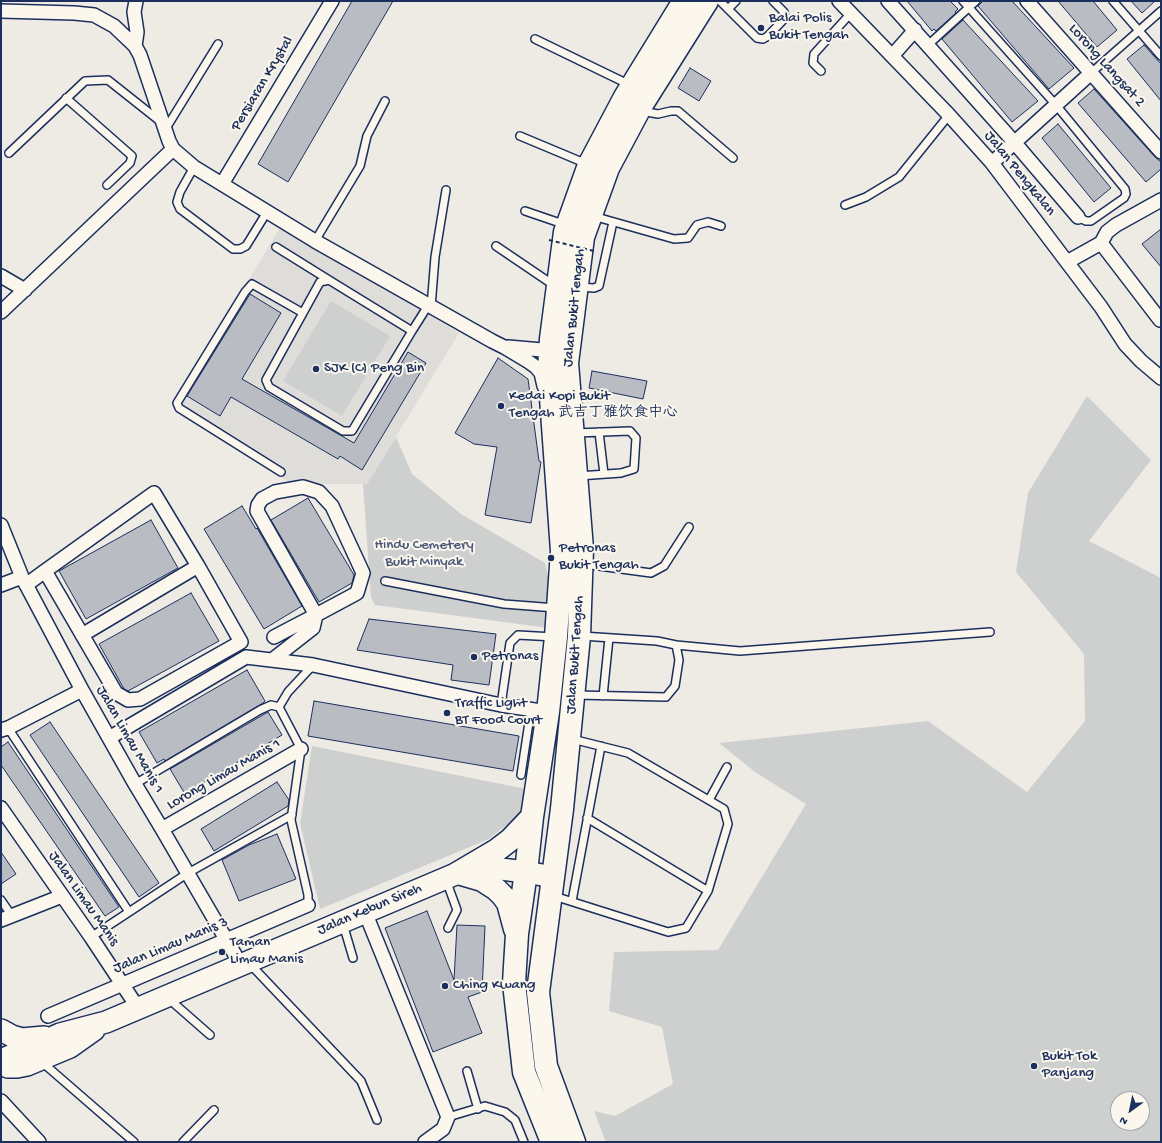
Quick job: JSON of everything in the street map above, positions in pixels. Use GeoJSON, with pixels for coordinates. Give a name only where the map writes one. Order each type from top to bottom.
{"type":"FeatureCollection","features":[{"type":"Feature","properties":{"kind":"highway","name":"Jalan Bukit Tengah"},"geometry":{"type":"LineString","coordinates":[[552,1142],[524,1072],[514,983],[517,934],[532,818],[540,710],[556,637],[562,552],[549,370],[551,339],[566,287],[608,168],[638,111],[707,1]]}},
{"type":"Feature","properties":{"kind":"highway","name":"Jalan Bukit Tengah"},"geometry":{"type":"LineString","coordinates":[[574,1142],[546,1066],[538,992],[570,739],[579,636],[582,563],[567,362],[565,232],[590,164],[632,86],[682,2]]}},
{"type":"Feature","properties":{"kind":"highway"},"geometry":{"type":"LineString","coordinates":[[452,876],[497,850],[510,840],[532,818]]}},
{"type":"Feature","properties":{"kind":"highway"},"geometry":{"type":"LineString","coordinates":[[452,876],[482,880],[496,889],[508,904],[517,934]]}},
{"type":"Feature","properties":{"kind":"main road","name":"Jalan Kebun Sireh"},"geometry":{"type":"LineString","coordinates":[[1,1060],[65,1040],[452,876],[492,868],[526,872],[552,886]]}},
{"type":"Feature","properties":{"kind":"main road"},"geometry":{"type":"LineString","coordinates":[[1,1030],[22,1039],[37,1038],[65,1040]]}},
{"type":"Feature","properties":{"kind":"main road","name":"Jalan Kebun Sireh"},"geometry":{"type":"LineString","coordinates":[[1,1064],[8,1067],[22,1066],[65,1040]]}},
{"type":"Feature","properties":{"kind":"main road"},"geometry":{"type":"LineString","coordinates":[[1,1082],[37,1067],[43,1063],[65,1040]]}},
{"type":"Feature","properties":{"kind":"street"},"geometry":{"type":"LineString","coordinates":[[135,46],[137,32],[134,12],[136,1]]}},
{"type":"Feature","properties":{"kind":"street","name":"Persiaran Krystal"},"geometry":{"type":"LineString","coordinates":[[222,184],[332,1]]}},
{"type":"Feature","properties":{"kind":"street","name":"Jalan Pengkalan"},"geometry":{"type":"LineString","coordinates":[[839,1],[949,114],[992,163],[1101,306],[1124,344],[1161,378]]}},
{"type":"Feature","properties":{"kind":"street"},"geometry":{"type":"LineString","coordinates":[[888,1],[1014,142],[1078,217]]}},
{"type":"Feature","properties":{"kind":"street","name":"Lorong Langsat 2"},"geometry":{"type":"LineString","coordinates":[[1027,1],[1161,152]]}},
{"type":"Feature","properties":{"kind":"street"},"geometry":{"type":"LineString","coordinates":[[1,11],[31,6],[94,15],[114,26],[135,46],[140,55],[164,127],[173,149],[194,167],[314,242],[529,362],[536,367],[541,374],[553,418]]}},
{"type":"Feature","properties":{"kind":"street"},"geometry":{"type":"LineString","coordinates":[[893,55],[915,30]]}},
{"type":"Feature","properties":{"kind":"street"},"geometry":{"type":"LineString","coordinates":[[992,163],[1091,73]]}},
{"type":"Feature","properties":{"kind":"street"},"geometry":{"type":"LineString","coordinates":[[1,312],[173,149]]}},
{"type":"Feature","properties":{"kind":"street"},"geometry":{"type":"LineString","coordinates":[[1067,262],[1101,243],[1106,232],[1116,225],[1161,200]]}},
{"type":"Feature","properties":{"kind":"street"},"geometry":{"type":"LineString","coordinates":[[1101,243],[1160,320]]}},
{"type":"Feature","properties":{"kind":"street"},"geometry":{"type":"LineString","coordinates":[[1,276],[25,290]]}},
{"type":"Feature","properties":{"kind":"street"},"geometry":{"type":"LineString","coordinates":[[504,347],[542,350],[547,346],[551,339]]}},
{"type":"Feature","properties":{"kind":"street"},"geometry":{"type":"LineString","coordinates":[[272,660],[313,628],[316,615],[257,511],[258,505],[262,499],[275,492],[303,487],[319,492],[332,506],[363,573],[357,593],[316,615],[274,637]]}},
{"type":"Feature","properties":{"kind":"street"},"geometry":{"type":"LineString","coordinates":[[1,585],[24,581],[45,571],[154,493],[241,642],[140,699],[128,700],[116,693],[45,571]]}},
{"type":"Feature","properties":{"kind":"street","name":"Jalan Limau Manis 1"},"geometry":{"type":"LineString","coordinates":[[1,526],[24,581],[82,690],[226,940],[244,963]]}},
{"type":"Feature","properties":{"kind":"street"},"geometry":{"type":"LineString","coordinates":[[82,635],[198,566]]}},
{"type":"Feature","properties":{"kind":"street"},"geometry":{"type":"LineString","coordinates":[[109,738],[246,657],[313,665],[501,705],[540,710]]}},
{"type":"Feature","properties":{"kind":"street"},"geometry":{"type":"LineString","coordinates":[[5,729],[82,690]]}},
{"type":"Feature","properties":{"kind":"street","name":"Lorong Limau Manis 1"},"geometry":{"type":"LineString","coordinates":[[162,829],[301,748]]}},
{"type":"Feature","properties":{"kind":"street","name":"Jalan Limau Manis"},"geometry":{"type":"LineString","coordinates":[[1,808],[91,937],[138,1008]]}},
{"type":"Feature","properties":{"kind":"street"},"geometry":{"type":"LineString","coordinates":[[6,918],[62,896]]}},
{"type":"Feature","properties":{"kind":"street","name":"Jalan Limau Manis 3"},"geometry":{"type":"LineString","coordinates":[[48,1016],[308,905]]}},
{"type":"Feature","properties":{"kind":"street"},"geometry":{"type":"LineString","coordinates":[[365,912],[448,1117],[443,1129],[425,1142]]}},
{"type":"Feature","properties":{"kind":"street"},"geometry":{"type":"LineString","coordinates":[[1,1101],[39,1142]]}},
{"type":"Feature","properties":{"kind":"lane"},"geometry":{"type":"LineString","coordinates":[[720,1],[757,38],[768,36],[785,18],[784,12],[773,1]]}},
{"type":"Feature","properties":{"kind":"lane"},"geometry":{"type":"LineString","coordinates":[[728,9],[736,1]]}},
{"type":"Feature","properties":{"kind":"lane"},"geometry":{"type":"LineString","coordinates":[[963,1],[1056,104],[1125,189],[1126,194],[1124,198],[1091,221],[1086,221],[1078,217]]}},
{"type":"Feature","properties":{"kind":"lane"},"geometry":{"type":"LineString","coordinates":[[928,45],[976,1]]}},
{"type":"Feature","properties":{"kind":"lane"},"geometry":{"type":"LineString","coordinates":[[1113,1],[1161,56]]}},
{"type":"Feature","properties":{"kind":"lane"},"geometry":{"type":"LineString","coordinates":[[1091,73],[1161,11]]}},
{"type":"Feature","properties":{"kind":"lane"},"geometry":{"type":"LineString","coordinates":[[821,71],[813,63],[814,54],[851,12]]}},
{"type":"Feature","properties":{"kind":"lane"},"geometry":{"type":"LineString","coordinates":[[535,39],[632,86]]}},
{"type":"Feature","properties":{"kind":"lane"},"geometry":{"type":"LineString","coordinates":[[9,153],[85,81],[108,80],[164,127],[218,44]]}},
{"type":"Feature","properties":{"kind":"lane"},"geometry":{"type":"LineString","coordinates":[[66,98],[132,156],[130,163],[107,185]]}},
{"type":"Feature","properties":{"kind":"lane"},"geometry":{"type":"LineString","coordinates":[[314,242],[360,166],[367,136],[385,101]]}},
{"type":"Feature","properties":{"kind":"lane"},"geometry":{"type":"LineString","coordinates":[[638,111],[658,114],[670,110],[678,111],[734,158]]}},
{"type":"Feature","properties":{"kind":"lane"},"geometry":{"type":"LineString","coordinates":[[845,205],[866,197],[899,177],[949,114]]}},
{"type":"Feature","properties":{"kind":"lane"},"geometry":{"type":"LineString","coordinates":[[520,136],[590,164]]}},
{"type":"Feature","properties":{"kind":"lane"},"geometry":{"type":"LineString","coordinates":[[194,167],[180,192],[177,202],[180,208],[233,249],[240,249],[246,246],[267,212]]}},
{"type":"Feature","properties":{"kind":"lane"},"geometry":{"type":"LineString","coordinates":[[329,280],[320,282],[266,380],[269,387],[343,431],[352,432],[412,331],[429,306],[446,190]]}},
{"type":"Feature","properties":{"kind":"lane"},"geometry":{"type":"LineString","coordinates":[[525,211],[568,226]]}},
{"type":"Feature","properties":{"kind":"lane"},"geometry":{"type":"LineString","coordinates":[[591,215],[674,239],[688,238],[697,224],[708,222],[721,226]]}},
{"type":"Feature","properties":{"kind":"lane"},"geometry":{"type":"LineString","coordinates":[[496,246],[566,287],[594,288],[599,286],[613,222]]}},
{"type":"Feature","properties":{"kind":"lane"},"geometry":{"type":"LineString","coordinates":[[276,247],[412,331]]}},
{"type":"Feature","properties":{"kind":"lane"},"geometry":{"type":"LineString","coordinates":[[281,472],[179,408],[177,404],[244,292],[252,284],[303,313]]}},
{"type":"Feature","properties":{"kind":"lane"},"geometry":{"type":"LineString","coordinates":[[573,433],[630,431],[636,438],[634,469],[621,472],[576,476]]}},
{"type":"Feature","properties":{"kind":"lane"},"geometry":{"type":"LineString","coordinates":[[599,432],[604,474]]}},
{"type":"Feature","properties":{"kind":"lane"},"geometry":{"type":"LineString","coordinates":[[582,563],[651,574],[664,566],[689,528]]}},
{"type":"Feature","properties":{"kind":"lane"},"geometry":{"type":"LineString","coordinates":[[385,581],[504,604],[558,608]]}},
{"type":"Feature","properties":{"kind":"lane"},"geometry":{"type":"LineString","coordinates":[[579,636],[657,641],[676,646],[740,651],[990,632]]}},
{"type":"Feature","properties":{"kind":"lane"},"geometry":{"type":"LineString","coordinates":[[501,705],[510,642],[518,635],[556,637]]}},
{"type":"Feature","properties":{"kind":"lane"},"geometry":{"type":"LineString","coordinates":[[603,696],[609,638]]}},
{"type":"Feature","properties":{"kind":"lane"},"geometry":{"type":"LineString","coordinates":[[574,695],[666,697],[675,686],[679,660],[676,646]]}},
{"type":"Feature","properties":{"kind":"lane"},"geometry":{"type":"LineString","coordinates":[[279,707],[288,692],[313,665]]}},
{"type":"Feature","properties":{"kind":"lane"},"geometry":{"type":"LineString","coordinates":[[135,784],[271,704],[279,707],[301,748],[291,820],[308,895],[308,905]]}},
{"type":"Feature","properties":{"kind":"lane"},"geometry":{"type":"LineString","coordinates":[[521,774],[540,710]]}},
{"type":"Feature","properties":{"kind":"lane"},"geometry":{"type":"LineString","coordinates":[[5,729],[130,912]]}},
{"type":"Feature","properties":{"kind":"lane"},"geometry":{"type":"LineString","coordinates":[[552,886],[572,901],[668,932],[686,928],[708,891],[728,824],[724,809],[628,753],[570,739]]}},
{"type":"Feature","properties":{"kind":"lane"},"geometry":{"type":"LineString","coordinates":[[572,901],[601,746]]}},
{"type":"Feature","properties":{"kind":"lane"},"geometry":{"type":"LineString","coordinates":[[708,800],[727,767]]}},
{"type":"Feature","properties":{"kind":"lane"},"geometry":{"type":"LineString","coordinates":[[91,937],[188,873],[292,815]]}},
{"type":"Feature","properties":{"kind":"lane"},"geometry":{"type":"LineString","coordinates":[[588,818],[708,891]]}},
{"type":"Feature","properties":{"kind":"lane"},"geometry":{"type":"LineString","coordinates":[[448,928],[457,910],[452,876]]}},
{"type":"Feature","properties":{"kind":"lane"},"geometry":{"type":"LineString","coordinates":[[1,900],[6,918]]}},
{"type":"Feature","properties":{"kind":"lane"},"geometry":{"type":"LineString","coordinates":[[343,922],[353,958]]}},
{"type":"Feature","properties":{"kind":"lane"},"geometry":{"type":"LineString","coordinates":[[244,963],[361,1080],[377,1120]]}},
{"type":"Feature","properties":{"kind":"lane"},"geometry":{"type":"LineString","coordinates":[[165,997],[210,1035]]}},
{"type":"Feature","properties":{"kind":"lane"},"geometry":{"type":"LineString","coordinates":[[43,1063],[134,1142]]}},
{"type":"Feature","properties":{"kind":"lane"},"geometry":{"type":"LineString","coordinates":[[467,1071],[478,1109]]}},
{"type":"Feature","properties":{"kind":"lane"},"geometry":{"type":"LineString","coordinates":[[448,1117],[485,1106],[505,1112],[515,1120],[524,1142]]}},
{"type":"Feature","properties":{"kind":"lane"},"geometry":{"type":"LineString","coordinates":[[183,1142],[214,1110]]}},
{"type":"Feature","properties":{"kind":"path"},"geometry":{"type":"LineString","coordinates":[[549,240],[594,252]]}},
{"type":"Feature","properties":{"kind":"shaded area","name":"SJK (C) Peng Bin"},"geometry":{"type":"Polygon","coordinates":[[[281,226],[459,333],[367,484],[292,484],[174,405],[281,226]]]}},
{"type":"Feature","properties":{"kind":"green space"},"geometry":{"type":"Polygon","coordinates":[[[331,301],[390,336],[342,416],[283,381],[331,301]]]}},
{"type":"Feature","properties":{"kind":"green space"},"geometry":{"type":"Polygon","coordinates":[[[1087,396],[1151,460],[1089,541],[1161,578],[1161,1142],[606,1142],[594,1111],[615,1116],[673,1084],[662,1027],[609,1011],[614,952],[718,950],[806,804],[755,772],[719,743],[928,721],[1027,792],[1085,721],[1084,654],[1016,572],[1028,493],[1087,396]]]}},
{"type":"Feature","properties":{"kind":"green space","name":"Hindu Cemetery Bukit Minyak"},"geometry":{"type":"Polygon","coordinates":[[[396,437],[412,474],[461,514],[545,563],[553,599],[549,628],[375,605],[371,597],[363,484],[367,484],[396,437]]]}},
{"type":"Feature","properties":{"kind":"green space"},"geometry":{"type":"Polygon","coordinates":[[[312,746],[526,789],[521,813],[489,839],[320,909],[300,823],[312,746]]]}},
{"type":"Feature","properties":{"kind":"building"},"geometry":{"type":"Polygon","coordinates":[[[352,1],[393,1],[288,182],[258,164],[352,1]]]}},
{"type":"Feature","properties":{"kind":"building"},"geometry":{"type":"Polygon","coordinates":[[[907,1],[950,1],[958,9],[955,12],[956,13],[936,31],[934,29],[932,31],[907,1]]]}},
{"type":"Feature","properties":{"kind":"building"},"geometry":{"type":"Polygon","coordinates":[[[983,1],[1012,1],[1074,68],[1049,89],[978,6],[983,1]]]}},
{"type":"Feature","properties":{"kind":"building"},"geometry":{"type":"Polygon","coordinates":[[[1058,1],[1093,1],[1117,30],[1097,47],[1058,1]]]}},
{"type":"Feature","properties":{"kind":"building"},"geometry":{"type":"Polygon","coordinates":[[[1131,1],[1155,1],[1142,13],[1131,1]]]}},
{"type":"Feature","properties":{"kind":"building"},"geometry":{"type":"Polygon","coordinates":[[[963,20],[1038,101],[1012,122],[942,39],[963,20]]]}},
{"type":"Feature","properties":{"kind":"building"},"geometry":{"type":"Polygon","coordinates":[[[1144,45],[1161,64],[1161,101],[1127,59],[1144,45]]]}},
{"type":"Feature","properties":{"kind":"building"},"geometry":{"type":"Polygon","coordinates":[[[690,68],[711,81],[699,101],[678,88],[690,68]]]}},
{"type":"Feature","properties":{"kind":"building"},"geometry":{"type":"Polygon","coordinates":[[[1094,89],[1161,162],[1161,169],[1146,182],[1078,103],[1094,89]]]}},
{"type":"Feature","properties":{"kind":"building"},"geometry":{"type":"Polygon","coordinates":[[[1058,124],[1111,188],[1094,202],[1042,138],[1058,124]]]}},
{"type":"Feature","properties":{"kind":"building"},"geometry":{"type":"Polygon","coordinates":[[[1161,229],[1161,267],[1142,244],[1161,229]]]}},
{"type":"Feature","properties":{"kind":"building"},"geometry":{"type":"Polygon","coordinates":[[[250,294],[281,313],[242,379],[354,443],[408,352],[426,363],[362,470],[340,456],[338,459],[231,397],[220,416],[187,396],[250,294]]]}},
{"type":"Feature","properties":{"kind":"building"},"geometry":{"type":"Polygon","coordinates":[[[498,358],[528,379],[539,461],[541,462],[531,523],[485,515],[497,447],[474,444],[455,433],[498,358]]]}},
{"type":"Feature","properties":{"kind":"building"},"geometry":{"type":"Polygon","coordinates":[[[592,371],[647,381],[643,399],[589,388],[592,371]]]}},
{"type":"Feature","properties":{"kind":"building"},"geometry":{"type":"Polygon","coordinates":[[[308,498],[354,575],[352,583],[319,602],[271,520],[308,498]]]}},
{"type":"Feature","properties":{"kind":"building"},"geometry":{"type":"Polygon","coordinates":[[[242,506],[256,529],[257,528],[302,606],[264,629],[204,529],[242,506]]]}},
{"type":"Feature","properties":{"kind":"building"},"geometry":{"type":"Polygon","coordinates":[[[151,520],[178,568],[86,619],[59,571],[151,520]]]}},
{"type":"Feature","properties":{"kind":"building"},"geometry":{"type":"Polygon","coordinates":[[[191,593],[219,641],[128,691],[124,689],[99,644],[191,593]]]}},
{"type":"Feature","properties":{"kind":"building"},"geometry":{"type":"Polygon","coordinates":[[[369,619],[496,634],[489,685],[451,680],[453,665],[357,650],[369,619]]]}},
{"type":"Feature","properties":{"kind":"building"},"geometry":{"type":"Polygon","coordinates":[[[247,670],[265,701],[165,761],[164,759],[157,763],[139,732],[247,670]]]}},
{"type":"Feature","properties":{"kind":"building"},"geometry":{"type":"Polygon","coordinates":[[[314,701],[519,736],[513,771],[308,736],[314,701]]]}},
{"type":"Feature","properties":{"kind":"building"},"geometry":{"type":"Polygon","coordinates":[[[268,712],[282,735],[185,794],[170,769],[268,712]]]}},
{"type":"Feature","properties":{"kind":"building"},"geometry":{"type":"Polygon","coordinates":[[[50,722],[159,883],[139,897],[30,735],[50,722]]]}},
{"type":"Feature","properties":{"kind":"building"},"geometry":{"type":"Polygon","coordinates":[[[8,742],[119,907],[105,916],[1,765],[1,747],[8,742]]]}},
{"type":"Feature","properties":{"kind":"building"},"geometry":{"type":"Polygon","coordinates":[[[277,782],[289,800],[288,806],[214,851],[201,829],[277,782]]]}},
{"type":"Feature","properties":{"kind":"building"},"geometry":{"type":"Polygon","coordinates":[[[277,834],[296,879],[239,901],[222,860],[249,845],[277,834]]]}},
{"type":"Feature","properties":{"kind":"building"},"geometry":{"type":"Polygon","coordinates":[[[1,852],[16,874],[1,884],[1,852]]]}},
{"type":"Feature","properties":{"kind":"building","name":"Ching Kwang"},"geometry":{"type":"Polygon","coordinates":[[[427,911],[454,980],[457,925],[485,926],[482,992],[468,997],[482,1033],[433,1052],[385,928],[427,911]]]}},
{"type":"Feature","properties":{"kind":"place","name":"Balai Polis Bukit Tengah"},"geometry":{"type":"Point","coordinates":[761,28]}},
{"type":"Feature","properties":{"kind":"place","name":"SJK (C) Peng Bin"},"geometry":{"type":"Point","coordinates":[316,369]}},
{"type":"Feature","properties":{"kind":"place","name":"Kedai Kopi Bukit Tengah 武吉丁雅饮食中心"},"geometry":{"type":"Point","coordinates":[501,406]}},
{"type":"Feature","properties":{"kind":"place","name":"Petronas Bukit Tengah"},"geometry":{"type":"Point","coordinates":[551,558]}},
{"type":"Feature","properties":{"kind":"place","name":"Petronas"},"geometry":{"type":"Point","coordinates":[474,657]}},
{"type":"Feature","properties":{"kind":"place","name":"Traffic Light BT Food Court"},"geometry":{"type":"Point","coordinates":[447,713]}},
{"type":"Feature","properties":{"kind":"place","name":"Taman Limau Manis"},"geometry":{"type":"Point","coordinates":[222,952]}},
{"type":"Feature","properties":{"kind":"place","name":"Ching Kwang"},"geometry":{"type":"Point","coordinates":[445,986]}},
{"type":"Feature","properties":{"kind":"place","name":"Bukit Tok Panjang"},"geometry":{"type":"Point","coordinates":[1034,1066]}}]}
